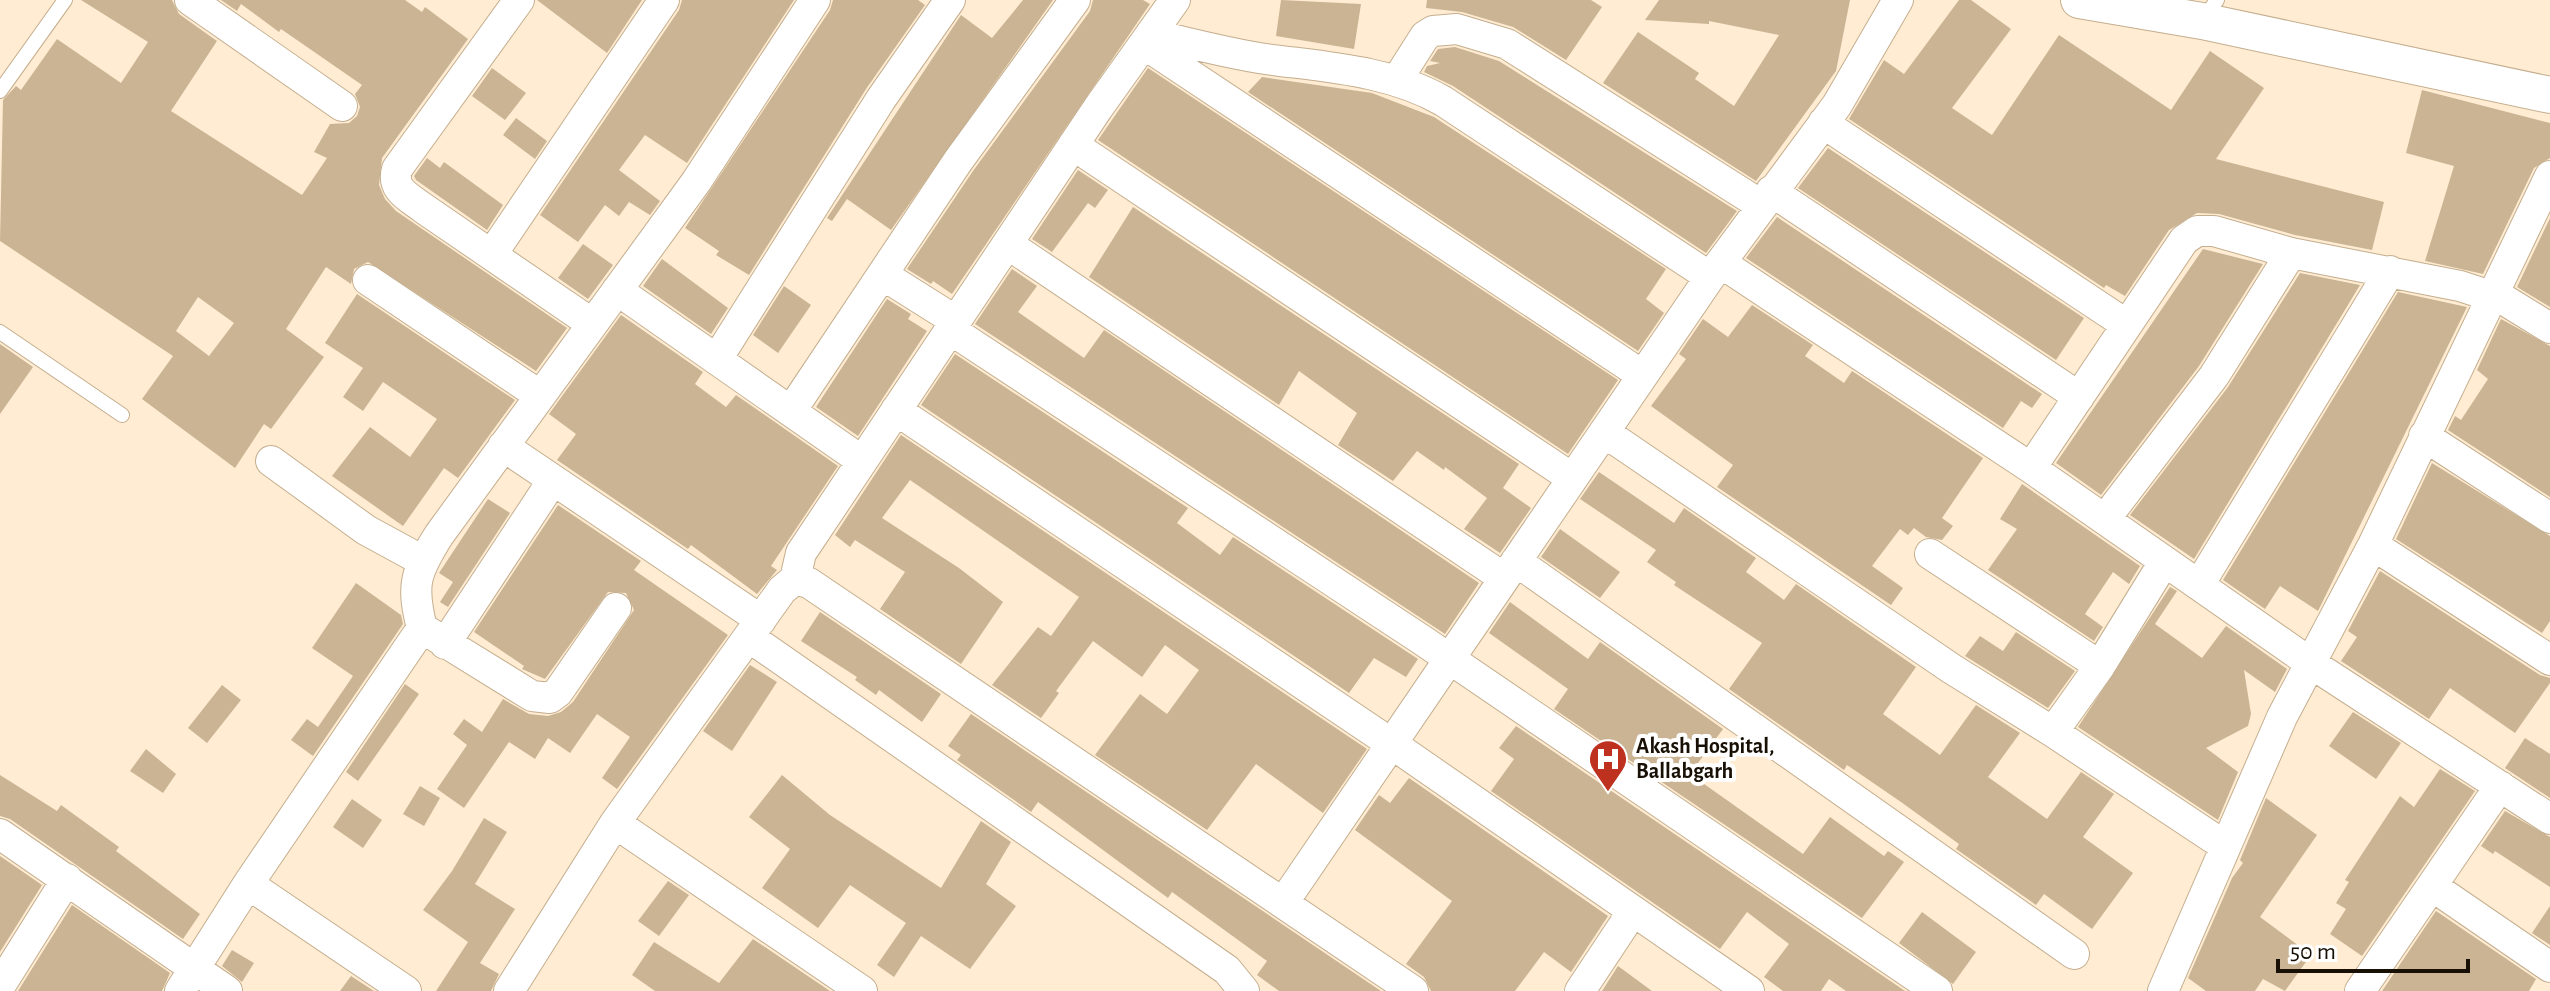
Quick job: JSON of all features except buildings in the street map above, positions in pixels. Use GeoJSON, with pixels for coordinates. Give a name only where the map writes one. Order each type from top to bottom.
{"type":"FeatureCollection","features":[{"type":"Feature","properties":{"kind":"street"},"geometry":{"type":"LineString","coordinates":[[190,0],[342,106]]}},
{"type":"Feature","properties":{"kind":"street"},"geometry":{"type":"LineString","coordinates":[[519,0],[395,176],[397,188],[591,323]]}},
{"type":"Feature","properties":{"kind":"street"},"geometry":{"type":"LineString","coordinates":[[492,254],[664,0]]}},
{"type":"Feature","properties":{"kind":"street"},"geometry":{"type":"LineString","coordinates":[[616,608],[558,692],[550,698],[532,696],[434,636],[413,592],[423,561],[539,395],[720,147],[815,0]]}},
{"type":"Feature","properties":{"kind":"street"},"geometry":{"type":"LineString","coordinates":[[717,359],[881,99],[950,0]]}},
{"type":"Feature","properties":{"kind":"street"},"geometry":{"type":"LineString","coordinates":[[791,411],[958,161],[1075,0]]}},
{"type":"Feature","properties":{"kind":"street"},"geometry":{"type":"LineString","coordinates":[[509,991],[615,823],[782,590],[795,579],[801,553],[1073,145],[1175,0]]}},
{"type":"Feature","properties":{"kind":"street"},"geometry":{"type":"LineString","coordinates":[[1283,903],[1642,375],[1850,85],[1898,0]]}},
{"type":"Feature","properties":{"kind":"street"},"geometry":{"type":"LineString","coordinates":[[2079,0],[2209,11],[2550,95]]}},
{"type":"Feature","properties":{"kind":"street"},"geometry":{"type":"LineString","coordinates":[[1397,80],[1425,36],[1433,31],[1457,29],[1507,44],[1766,198],[2079,397]]}},
{"type":"Feature","properties":{"kind":"street"},"geometry":{"type":"LineString","coordinates":[[1148,39],[1397,80],[1443,101],[2031,468],[2312,664],[2550,819]]}},
{"type":"Feature","properties":{"kind":"street"},"geometry":{"type":"LineString","coordinates":[[1148,39],[1642,375]]}},
{"type":"Feature","properties":{"kind":"street"},"geometry":{"type":"LineString","coordinates":[[1823,123],[2127,325]]}},
{"type":"Feature","properties":{"kind":"street"},"geometry":{"type":"LineString","coordinates":[[1073,145],[1572,478]]}},
{"type":"Feature","properties":{"kind":"street"},"geometry":{"type":"LineString","coordinates":[[2163,991],[2282,717],[2373,545],[2550,176]]}},
{"type":"Feature","properties":{"kind":"street"},"geometry":{"type":"LineString","coordinates":[[2031,468],[2191,233],[2214,231],[2291,253],[2390,271],[2493,295],[2550,328]]}},
{"type":"Feature","properties":{"kind":"street"},"geometry":{"type":"LineString","coordinates":[[1009,245],[1510,570],[2074,954]]}},
{"type":"Feature","properties":{"kind":"street"},"geometry":{"type":"LineString","coordinates":[[2105,519],[2214,376],[2291,253]]}},
{"type":"Feature","properties":{"kind":"street"},"geometry":{"type":"LineString","coordinates":[[2199,585],[2390,271]]}},
{"type":"Feature","properties":{"kind":"street"},"geometry":{"type":"LineString","coordinates":[[883,275],[1937,991]]}},
{"type":"Feature","properties":{"kind":"street"},"geometry":{"type":"LineString","coordinates":[[368,280],[539,395]]}},
{"type":"Feature","properties":{"kind":"street"},"geometry":{"type":"LineString","coordinates":[[617,290],[862,461]]}},
{"type":"Feature","properties":{"kind":"street"},"geometry":{"type":"LineString","coordinates":[[896,410],[1392,744],[1749,991]]}},
{"type":"Feature","properties":{"kind":"street"},"geometry":{"type":"LineString","coordinates":[[1604,432],[1952,669],[2225,846]]}},
{"type":"Feature","properties":{"kind":"street"},"geometry":{"type":"LineString","coordinates":[[2424,436],[2550,518]]}},
{"type":"Feature","properties":{"kind":"street"},"geometry":{"type":"LineString","coordinates":[[503,446],[1227,970],[1244,991]]}},
{"type":"Feature","properties":{"kind":"street"},"geometry":{"type":"LineString","coordinates":[[271,461],[366,530],[423,561]]}},
{"type":"Feature","properties":{"kind":"street"},"geometry":{"type":"LineString","coordinates":[[187,979],[248,884],[553,480]]}},
{"type":"Feature","properties":{"kind":"street"},"geometry":{"type":"LineString","coordinates":[[2373,545],[2550,660]]}},
{"type":"Feature","properties":{"kind":"street"},"geometry":{"type":"LineString","coordinates":[[1930,554],[2100,666]]}},
{"type":"Feature","properties":{"kind":"street"},"geometry":{"type":"LineString","coordinates":[[2053,732],[2100,666],[2164,562]]}},
{"type":"Feature","properties":{"kind":"street"},"geometry":{"type":"LineString","coordinates":[[795,579],[809,583],[1413,991]]}},
{"type":"Feature","properties":{"kind":"street"},"geometry":{"type":"LineString","coordinates":[[2360,991],[2500,786]]}},
{"type":"Feature","properties":{"kind":"street"},"geometry":{"type":"LineString","coordinates":[[615,823],[862,991]]}},
{"type":"Feature","properties":{"kind":"street"},"geometry":{"type":"LineString","coordinates":[[0,834],[67,879],[187,979],[227,991]]}},
{"type":"Feature","properties":{"kind":"street"},"geometry":{"type":"LineString","coordinates":[[0,986],[67,879]]}},
{"type":"Feature","properties":{"kind":"street"},"geometry":{"type":"LineString","coordinates":[[248,884],[406,991]]}},
{"type":"Feature","properties":{"kind":"street"},"geometry":{"type":"LineString","coordinates":[[2432,886],[2550,967]]}},
{"type":"Feature","properties":{"kind":"street"},"geometry":{"type":"LineString","coordinates":[[1580,991],[1633,911]]}},
{"type":"Feature","properties":{"kind":"lane"},"geometry":{"type":"LineString","coordinates":[[0,91],[65,0]]}},
{"type":"Feature","properties":{"kind":"lane"},"geometry":{"type":"LineString","coordinates":[[0,332],[122,415]]}},
{"type":"Feature","properties":{"kind":"place","name":"Akash Hospital, Ballabgarh"},"geometry":{"type":"Point","coordinates":[1608,793]}}]}
